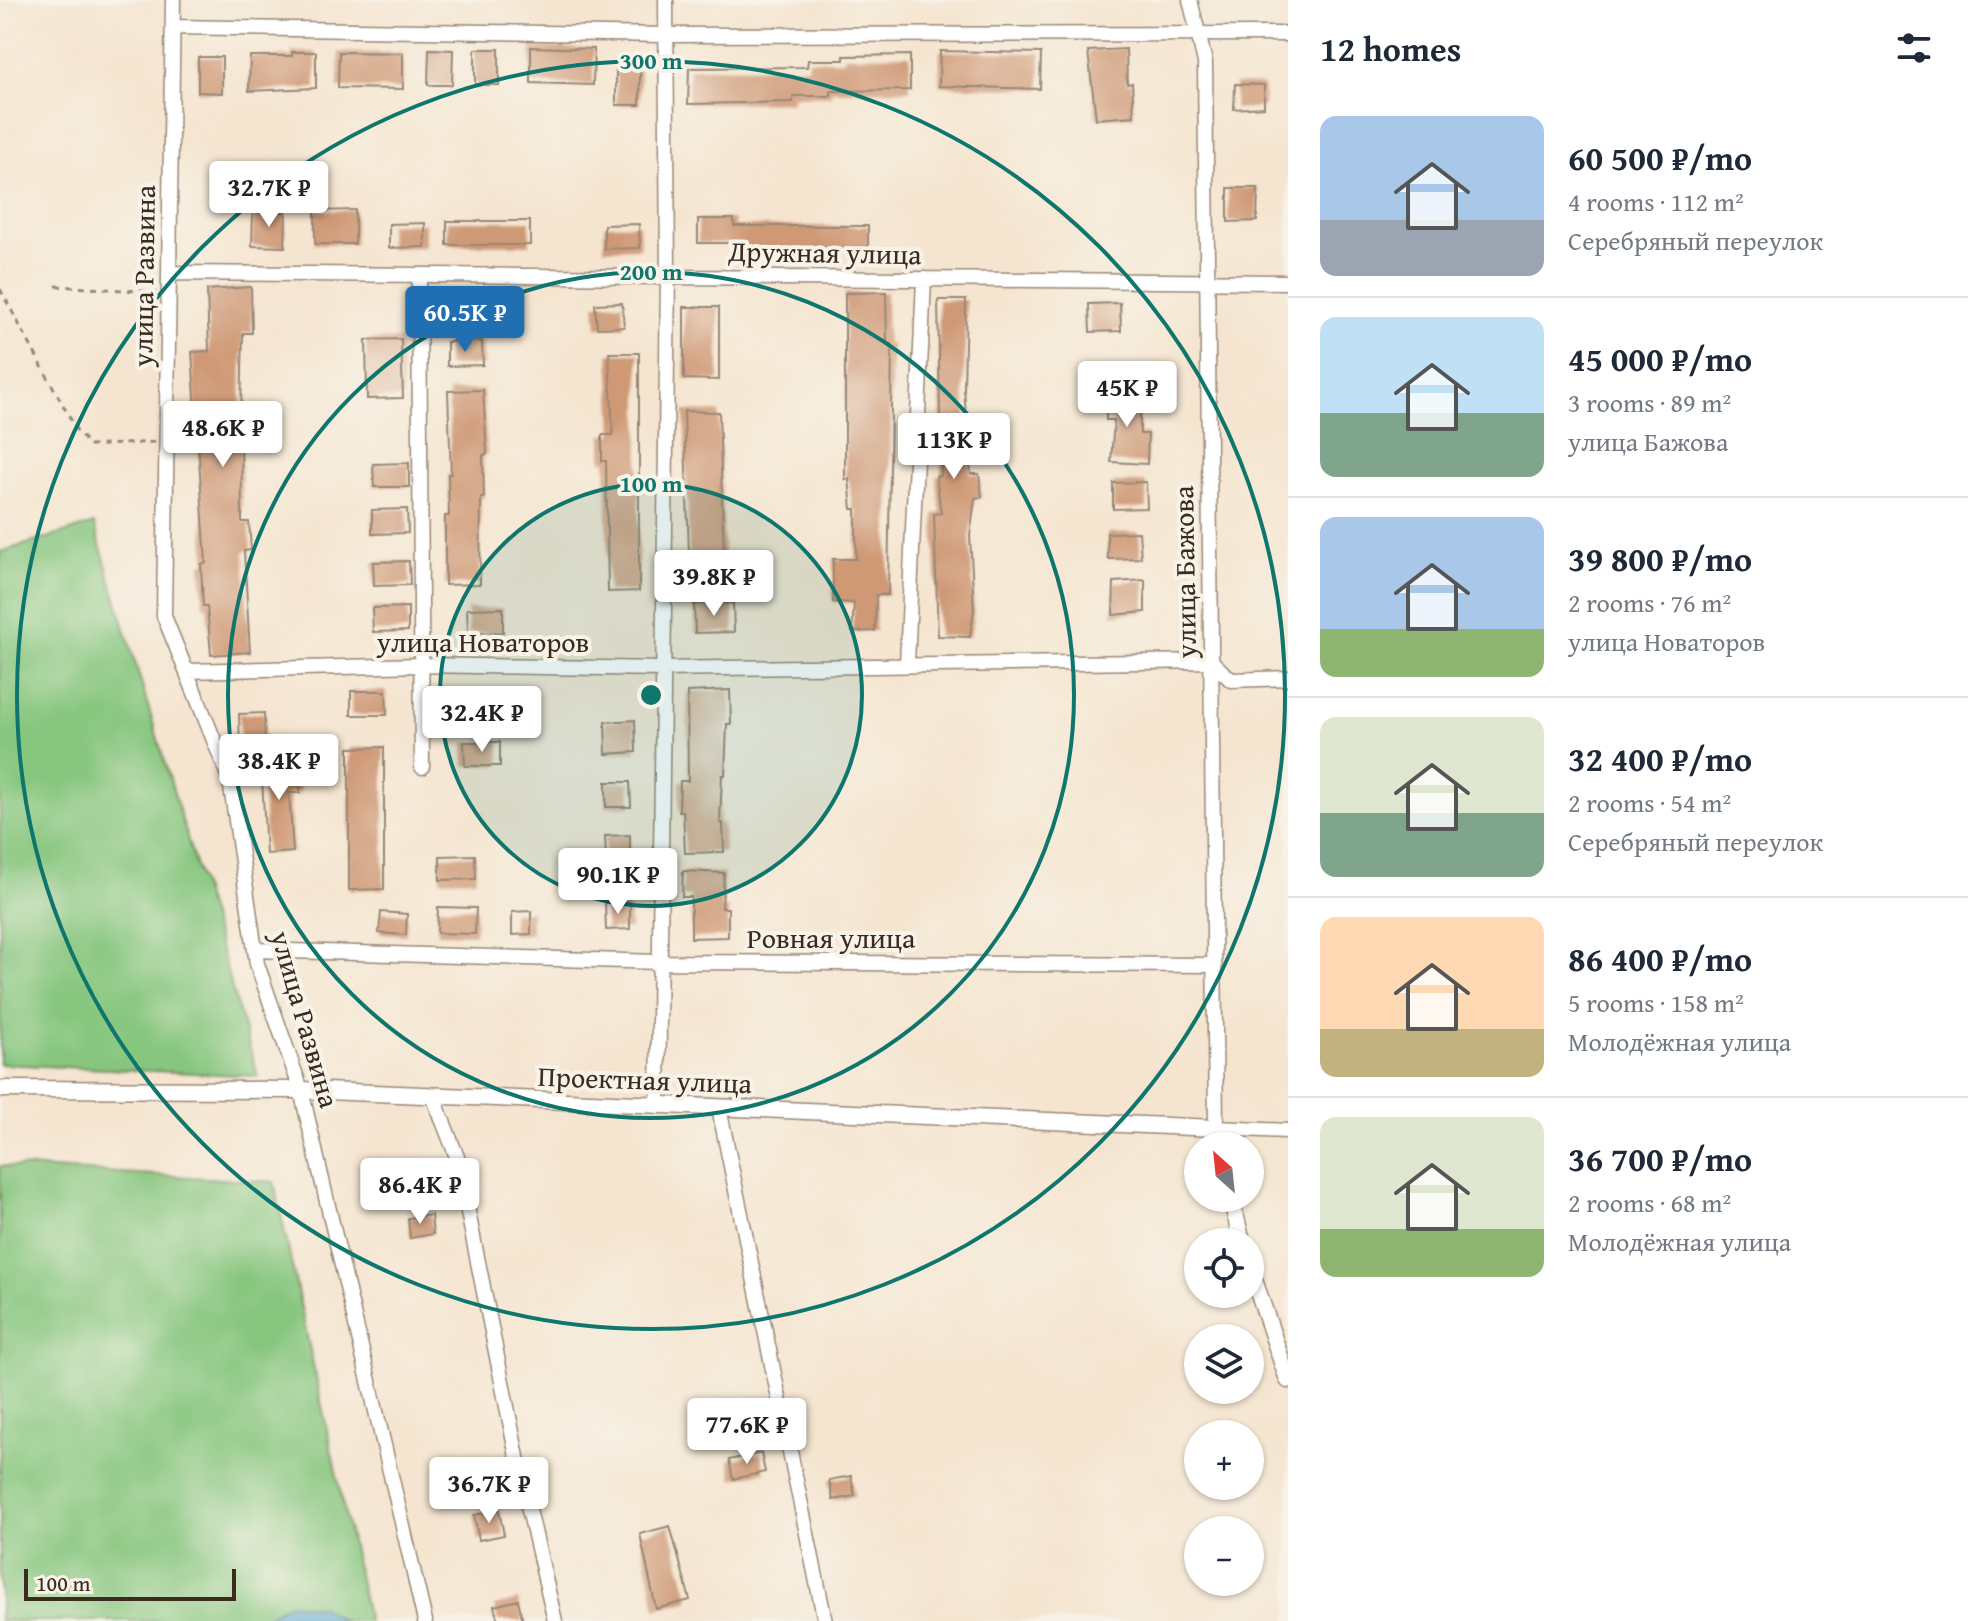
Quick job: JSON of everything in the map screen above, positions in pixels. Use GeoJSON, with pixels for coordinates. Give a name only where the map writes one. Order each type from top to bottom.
{"type":"FeatureCollection","features":[{"type":"Feature","properties":{"kind":"street","name":"улица Развина"},"geometry":{"type":"LineString","coordinates":[[173,0],[164,616],[230,780],[255,950],[301,1090],[425,1621]]}},
{"type":"Feature","properties":{"kind":"street"},"geometry":{"type":"LineString","coordinates":[[658,1106],[668,275],[666,0]]}},
{"type":"Feature","properties":{"kind":"street","name":"улица Бажова"},"geometry":{"type":"LineString","coordinates":[[1190,0],[1195,33],[1205,62],[1217,1132]]}},
{"type":"Feature","properties":{"kind":"street"},"geometry":{"type":"LineString","coordinates":[[173,27],[666,35],[1288,34]]}},
{"type":"Feature","properties":{"kind":"street","name":"Дружная улица"},"geometry":{"type":"LineString","coordinates":[[169,273],[1288,282]]}},
{"type":"Feature","properties":{"kind":"street"},"geometry":{"type":"LineString","coordinates":[[419,275],[422,767]]}},
{"type":"Feature","properties":{"kind":"street"},"geometry":{"type":"LineString","coordinates":[[907,664],[924,279]]}},
{"type":"Feature","properties":{"kind":"street"},"geometry":{"type":"LineString","coordinates":[[1211,661],[1231,680],[1288,678]]}},
{"type":"Feature","properties":{"kind":"street","name":"улица Новаторов"},"geometry":{"type":"LineString","coordinates":[[187,671],[421,665],[661,669],[1211,661]]}},
{"type":"Feature","properties":{"kind":"street","name":"Ровная улица"},"geometry":{"type":"LineString","coordinates":[[255,950],[659,962],[1214,965]]}},
{"type":"Feature","properties":{"kind":"street","name":"Проектная улица"},"geometry":{"type":"LineString","coordinates":[[0,1089],[301,1090],[1288,1131]]}},
{"type":"Feature","properties":{"kind":"street"},"geometry":{"type":"LineString","coordinates":[[433,1096],[457,1157],[518,1462],[555,1621]]}},
{"type":"Feature","properties":{"kind":"street"},"geometry":{"type":"LineString","coordinates":[[719,1108],[825,1621]]}},
{"type":"Feature","properties":{"kind":"street"},"geometry":{"type":"LineString","coordinates":[[1264,1308],[1288,1380]]}},
{"type":"Feature","properties":{"kind":"path"},"geometry":{"type":"LineString","coordinates":[[56,286],[169,293]]}},
{"type":"Feature","properties":{"kind":"path"},"geometry":{"type":"LineString","coordinates":[[0,289],[77,431],[90,446],[167,442]]}},
{"type":"Feature","properties":{"kind":"green space"},"geometry":{"type":"Polygon","coordinates":[[[94,524],[258,1076],[0,1064],[0,552],[94,524]]]}},
{"type":"Feature","properties":{"kind":"green space"},"geometry":{"type":"Polygon","coordinates":[[[0,1166],[274,1182],[368,1621],[0,1621],[0,1166]]]}},
{"type":"Feature","properties":{"kind":"water"},"geometry":{"type":"Polygon","coordinates":[[[290,1603],[321,1607],[343,1621],[257,1621],[290,1603]]]}},
{"type":"Feature","properties":{"kind":"building"},"geometry":{"type":"Polygon","coordinates":[[[531,47],[594,49],[593,85],[531,83],[531,47]]]}},
{"type":"Feature","properties":{"kind":"building"},"geometry":{"type":"Polygon","coordinates":[[[429,49],[453,50],[452,85],[428,85],[429,49]]]}},
{"type":"Feature","properties":{"kind":"building"},"geometry":{"type":"Polygon","coordinates":[[[475,49],[499,49],[499,85],[475,85],[475,49]]]}},
{"type":"Feature","properties":{"kind":"building"},"geometry":{"type":"Polygon","coordinates":[[[1126,49],[1127,84],[1132,83],[1134,116],[1096,119],[1088,51],[1126,49]]]}},
{"type":"Feature","properties":{"kind":"building"},"geometry":{"type":"Polygon","coordinates":[[[940,51],[1041,53],[1040,89],[939,86],[940,51]]]}},
{"type":"Feature","properties":{"kind":"building"},"geometry":{"type":"Polygon","coordinates":[[[292,52],[316,52],[316,88],[249,91],[250,56],[292,56],[292,52]]]}},
{"type":"Feature","properties":{"kind":"building"},"geometry":{"type":"Polygon","coordinates":[[[339,52],[403,53],[403,89],[338,88],[339,52]]]}},
{"type":"Feature","properties":{"kind":"building"},"geometry":{"type":"Polygon","coordinates":[[[910,55],[910,90],[831,91],[831,96],[793,96],[793,102],[688,104],[689,68],[807,67],[808,60],[910,55]]]}},
{"type":"Feature","properties":{"kind":"building"},"geometry":{"type":"Polygon","coordinates":[[[198,57],[222,57],[222,93],[198,92],[198,57]]]}},
{"type":"Feature","properties":{"kind":"building"},"geometry":{"type":"Polygon","coordinates":[[[616,69],[640,70],[640,105],[616,105],[616,69]]]}},
{"type":"Feature","properties":{"kind":"building"},"geometry":{"type":"Polygon","coordinates":[[[1235,84],[1264,85],[1264,107],[1234,109],[1235,84]]]}},
{"type":"Feature","properties":{"kind":"building"},"geometry":{"type":"Polygon","coordinates":[[[1228,188],[1258,188],[1257,221],[1228,222],[1228,188]]]}},
{"type":"Feature","properties":{"kind":"building"},"geometry":{"type":"Polygon","coordinates":[[[355,210],[355,244],[315,244],[315,211],[355,210]]]}},
{"type":"Feature","properties":{"kind":"building"},"geometry":{"type":"Polygon","coordinates":[[[253,211],[286,212],[285,247],[252,246],[253,211]]]}},
{"type":"Feature","properties":{"kind":"building"},"geometry":{"type":"Polygon","coordinates":[[[698,219],[734,219],[734,226],[868,226],[868,250],[745,250],[745,243],[698,243],[698,219]]]}},
{"type":"Feature","properties":{"kind":"building"},"geometry":{"type":"Polygon","coordinates":[[[447,221],[530,221],[530,245],[447,245],[447,221]]]}},
{"type":"Feature","properties":{"kind":"building"},"geometry":{"type":"Polygon","coordinates":[[[425,223],[425,247],[389,248],[389,224],[425,223]]]}},
{"type":"Feature","properties":{"kind":"building"},"geometry":{"type":"Polygon","coordinates":[[[639,224],[640,248],[604,249],[604,225],[639,224]]]}},
{"type":"Feature","properties":{"kind":"building"},"geometry":{"type":"Polygon","coordinates":[[[251,287],[252,333],[243,333],[241,411],[242,522],[249,522],[251,550],[244,551],[250,652],[211,655],[207,606],[203,606],[201,564],[206,563],[192,352],[209,351],[207,290],[251,287]]]}},
{"type":"Feature","properties":{"kind":"building"},"geometry":{"type":"Polygon","coordinates":[[[886,292],[887,344],[892,344],[888,595],[876,595],[875,631],[852,632],[854,603],[833,602],[833,559],[856,559],[856,509],[852,509],[849,479],[845,479],[845,293],[886,292]]]}},
{"type":"Feature","properties":{"kind":"building"},"geometry":{"type":"Polygon","coordinates":[[[938,300],[966,300],[964,390],[971,474],[979,474],[982,497],[975,498],[970,536],[974,610],[970,637],[938,636],[934,514],[941,513],[936,476],[941,476],[938,300]]]}},
{"type":"Feature","properties":{"kind":"building"},"geometry":{"type":"Polygon","coordinates":[[[622,303],[624,327],[597,328],[595,304],[622,303]]]}},
{"type":"Feature","properties":{"kind":"building"},"geometry":{"type":"Polygon","coordinates":[[[1120,303],[1121,331],[1090,332],[1089,304],[1120,303]]]}},
{"type":"Feature","properties":{"kind":"building"},"geometry":{"type":"Polygon","coordinates":[[[684,307],[719,307],[719,380],[684,379],[684,307]]]}},
{"type":"Feature","properties":{"kind":"building"},"geometry":{"type":"Polygon","coordinates":[[[401,339],[403,398],[367,399],[366,340],[401,339]]]}},
{"type":"Feature","properties":{"kind":"building"},"geometry":{"type":"Polygon","coordinates":[[[482,341],[483,365],[447,366],[447,342],[482,341]]]}},
{"type":"Feature","properties":{"kind":"building"},"geometry":{"type":"Polygon","coordinates":[[[609,353],[639,353],[639,591],[608,592],[606,461],[602,461],[602,435],[613,435],[609,353]]]}},
{"type":"Feature","properties":{"kind":"building"},"geometry":{"type":"Polygon","coordinates":[[[483,390],[487,454],[483,455],[480,584],[445,585],[445,516],[449,516],[448,474],[451,474],[448,391],[483,390]]]}},
{"type":"Feature","properties":{"kind":"building"},"geometry":{"type":"Polygon","coordinates":[[[1106,394],[1140,394],[1140,434],[1148,434],[1147,464],[1111,462],[1114,420],[1106,420],[1106,394]]]}},
{"type":"Feature","properties":{"kind":"building"},"geometry":{"type":"Polygon","coordinates":[[[684,411],[719,412],[725,582],[690,582],[684,411]]]}},
{"type":"Feature","properties":{"kind":"building"},"geometry":{"type":"Polygon","coordinates":[[[409,463],[409,487],[374,487],[373,464],[409,463]]]}},
{"type":"Feature","properties":{"kind":"building"},"geometry":{"type":"Polygon","coordinates":[[[1146,482],[1147,508],[1113,509],[1113,483],[1146,482]]]}},
{"type":"Feature","properties":{"kind":"building"},"geometry":{"type":"Polygon","coordinates":[[[407,509],[408,533],[372,534],[372,510],[407,509]]]}},
{"type":"Feature","properties":{"kind":"building"},"geometry":{"type":"Polygon","coordinates":[[[1139,532],[1141,558],[1108,559],[1107,533],[1139,532]]]}},
{"type":"Feature","properties":{"kind":"building"},"geometry":{"type":"Polygon","coordinates":[[[409,561],[410,585],[374,586],[373,562],[409,561]]]}},
{"type":"Feature","properties":{"kind":"building"},"geometry":{"type":"Polygon","coordinates":[[[1145,580],[1145,612],[1113,615],[1114,582],[1145,580]]]}},
{"type":"Feature","properties":{"kind":"building"},"geometry":{"type":"Polygon","coordinates":[[[733,603],[734,632],[695,633],[694,604],[733,603]]]}},
{"type":"Feature","properties":{"kind":"building"},"geometry":{"type":"Polygon","coordinates":[[[408,607],[408,631],[373,632],[372,608],[408,607]]]}},
{"type":"Feature","properties":{"kind":"building"},"geometry":{"type":"Polygon","coordinates":[[[503,608],[503,632],[468,633],[467,609],[503,608]]]}},
{"type":"Feature","properties":{"kind":"building"},"geometry":{"type":"Polygon","coordinates":[[[730,690],[731,724],[727,724],[720,823],[723,823],[724,852],[685,853],[683,811],[679,811],[680,781],[688,781],[687,692],[730,690]]]}},
{"type":"Feature","properties":{"kind":"building"},"geometry":{"type":"Polygon","coordinates":[[[351,691],[386,691],[387,715],[351,715],[351,691]]]}},
{"type":"Feature","properties":{"kind":"building"},"geometry":{"type":"Polygon","coordinates":[[[264,713],[265,747],[240,747],[239,714],[264,713]]]}},
{"type":"Feature","properties":{"kind":"building"},"geometry":{"type":"Polygon","coordinates":[[[635,720],[636,752],[606,754],[605,722],[635,720]]]}},
{"type":"Feature","properties":{"kind":"building"},"geometry":{"type":"Polygon","coordinates":[[[464,742],[500,742],[500,766],[465,766],[464,742]]]}},
{"type":"Feature","properties":{"kind":"building"},"geometry":{"type":"Polygon","coordinates":[[[384,747],[384,889],[349,890],[349,748],[384,747]]]}},
{"type":"Feature","properties":{"kind":"building"},"geometry":{"type":"Polygon","coordinates":[[[298,757],[300,793],[289,793],[293,852],[266,854],[261,758],[298,757]]]}},
{"type":"Feature","properties":{"kind":"building"},"geometry":{"type":"Polygon","coordinates":[[[606,782],[630,782],[631,807],[606,807],[606,782]]]}},
{"type":"Feature","properties":{"kind":"building"},"geometry":{"type":"Polygon","coordinates":[[[630,835],[630,860],[606,860],[605,836],[630,835]]]}},
{"type":"Feature","properties":{"kind":"building"},"geometry":{"type":"Polygon","coordinates":[[[475,855],[476,879],[440,880],[440,856],[475,855]]]}},
{"type":"Feature","properties":{"kind":"building"},"geometry":{"type":"Polygon","coordinates":[[[683,871],[724,873],[722,908],[728,908],[728,937],[691,938],[691,897],[682,897],[683,871]]]}},
{"type":"Feature","properties":{"kind":"building"},"geometry":{"type":"Polygon","coordinates":[[[630,902],[630,929],[606,930],[605,903],[630,902]]]}},
{"type":"Feature","properties":{"kind":"building"},"geometry":{"type":"Polygon","coordinates":[[[438,907],[476,908],[475,934],[437,933],[438,907]]]}},
{"type":"Feature","properties":{"kind":"building"},"geometry":{"type":"Polygon","coordinates":[[[531,911],[531,934],[512,935],[512,912],[531,911]]]}},
{"type":"Feature","properties":{"kind":"building"},"geometry":{"type":"Polygon","coordinates":[[[381,912],[407,914],[406,935],[379,933],[381,912]]]}},
{"type":"Feature","properties":{"kind":"building"},"geometry":{"type":"Polygon","coordinates":[[[431,1215],[433,1234],[410,1238],[408,1218],[431,1215]]]}},
{"type":"Feature","properties":{"kind":"building"},"geometry":{"type":"Polygon","coordinates":[[[761,1453],[765,1472],[733,1479],[729,1460],[761,1453]]]}},
{"type":"Feature","properties":{"kind":"building"},"geometry":{"type":"Polygon","coordinates":[[[851,1476],[855,1496],[833,1500],[829,1480],[851,1476]]]}},
{"type":"Feature","properties":{"kind":"building"},"geometry":{"type":"Polygon","coordinates":[[[499,1510],[504,1535],[479,1540],[474,1515],[499,1510]]]}},
{"type":"Feature","properties":{"kind":"building"},"geometry":{"type":"Polygon","coordinates":[[[670,1526],[690,1600],[656,1609],[640,1534],[670,1526]]]}},
{"type":"Feature","properties":{"kind":"building"},"geometry":{"type":"Polygon","coordinates":[[[518,1600],[523,1621],[498,1621],[494,1606],[518,1600]]]}}]}
